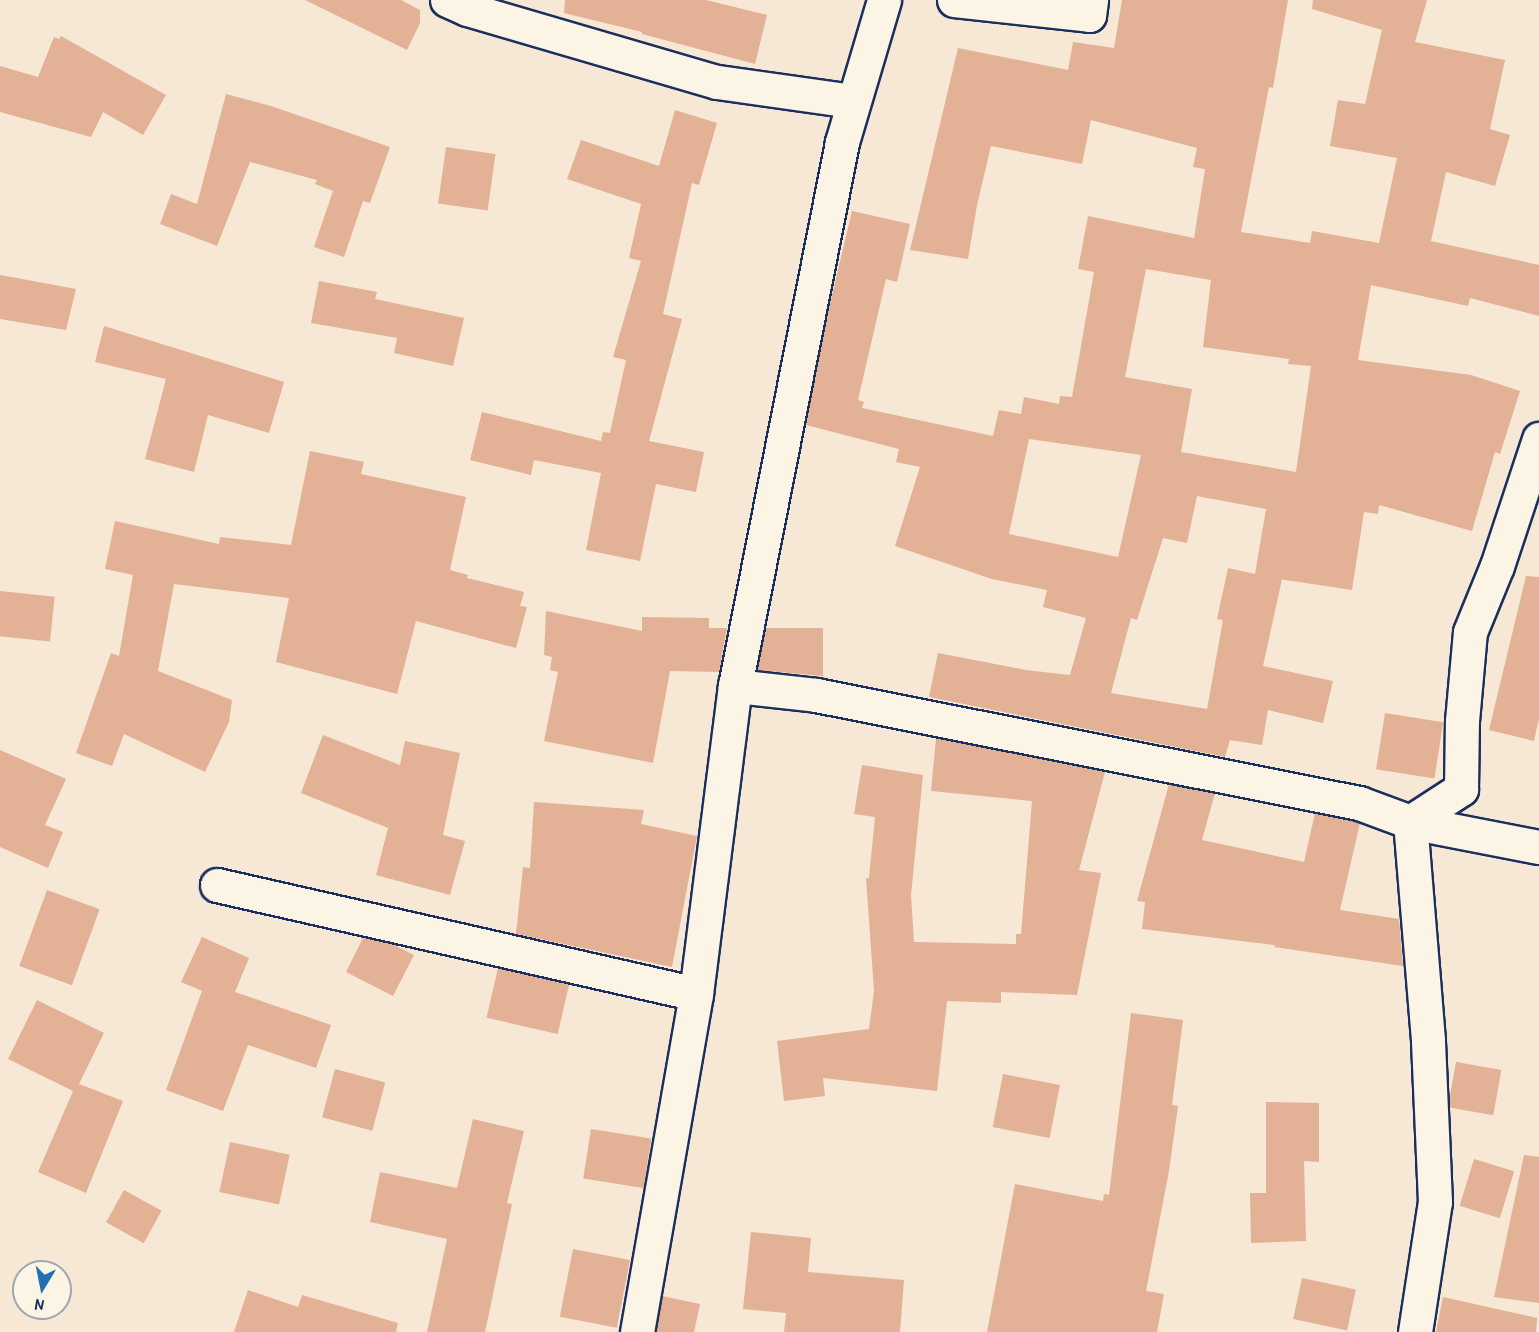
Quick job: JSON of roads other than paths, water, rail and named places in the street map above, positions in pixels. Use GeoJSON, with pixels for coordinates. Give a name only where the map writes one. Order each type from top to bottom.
{"type":"FeatureCollection","features":[{"type":"Feature","properties":{"kind":"street"},"geometry":{"type":"LineString","coordinates":[[447,0],[467,9],[717,82],[853,100]]}},
{"type":"Feature","properties":{"kind":"street"},"geometry":{"type":"LineString","coordinates":[[637,1332],[696,994],[735,686],[842,142],[884,0]]}},
{"type":"Feature","properties":{"kind":"street"},"geometry":{"type":"LineString","coordinates":[[954,0],[1089,15],[1091,0]]}},
{"type":"Feature","properties":{"kind":"street"},"geometry":{"type":"LineString","coordinates":[[1410,822],[1461,789],[1462,721],[1470,632],[1497,566],[1539,439]]}},
{"type":"Feature","properties":{"kind":"street"},"geometry":{"type":"LineString","coordinates":[[735,686],[816,695],[1359,803],[1410,822],[1539,847]]}},
{"type":"Feature","properties":{"kind":"street"},"geometry":{"type":"LineString","coordinates":[[1410,822],[1428,1040],[1434,1169],[1434,1202],[1415,1332]]}},
{"type":"Feature","properties":{"kind":"street"},"geometry":{"type":"LineString","coordinates":[[217,885],[696,994]]}}]}
